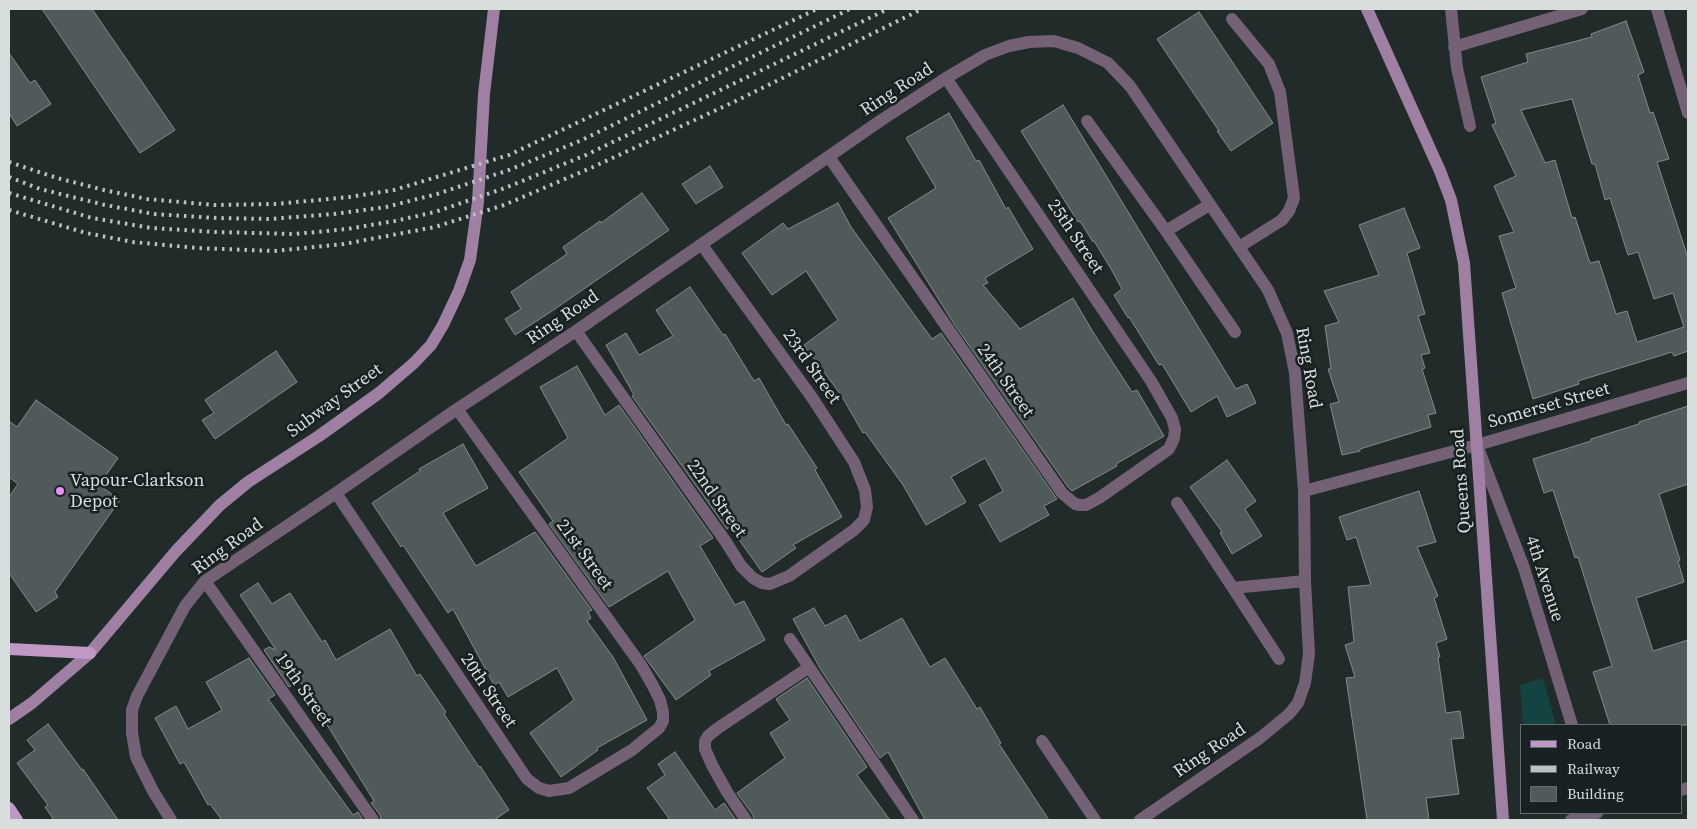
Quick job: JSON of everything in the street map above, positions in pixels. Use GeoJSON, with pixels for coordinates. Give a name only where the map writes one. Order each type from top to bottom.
{"type":"FeatureCollection","features":[{"type":"Feature","properties":{"kind":"main road"},"geometry":{"type":"LineString","coordinates":[[9,649],[90,653]]}},
{"type":"Feature","properties":{"kind":"main road"},"geometry":{"type":"LineString","coordinates":[[9,808],[17,820]]}},
{"type":"Feature","properties":{"kind":"street","name":"Subway Street"},"geometry":{"type":"LineString","coordinates":[[9,719],[32,703],[90,653],[176,551],[220,505],[248,482],[319,436],[379,393],[414,363],[431,345],[459,291],[470,260],[478,202],[484,94],[494,9]]}},
{"type":"Feature","properties":{"kind":"street","name":"Queens Road"},"geometry":{"type":"LineString","coordinates":[[1367,9],[1440,171],[1451,200],[1464,263],[1503,820]]}},
{"type":"Feature","properties":{"kind":"street"},"geometry":{"type":"LineString","coordinates":[[1451,9],[1454,47],[1470,126]]}},
{"type":"Feature","properties":{"kind":"street"},"geometry":{"type":"LineString","coordinates":[[1454,47],[1582,9]]}},
{"type":"Feature","properties":{"kind":"street"},"geometry":{"type":"LineString","coordinates":[[1657,9],[1688,112]]}},
{"type":"Feature","properties":{"kind":"street"},"geometry":{"type":"LineString","coordinates":[[1232,19],[1269,64],[1280,92],[1294,198],[1289,211],[1282,220],[1239,247]]}},
{"type":"Feature","properties":{"kind":"street","name":"Ring Road"},"geometry":{"type":"LineString","coordinates":[[171,820],[153,791],[136,757],[132,733],[132,710],[137,696],[185,606],[205,581],[336,494],[457,409],[576,331],[946,78],[985,55],[1009,46],[1029,42],[1054,41],[1078,48],[1108,63],[1130,86],[1268,290],[1287,333],[1295,373],[1304,491],[1305,581],[1309,654],[1305,683],[1298,702],[1289,714],[1260,738],[1140,820]]}},
{"type":"Feature","properties":{"kind":"street","name":"25th Street"},"geometry":{"type":"LineString","coordinates":[[946,78],[1151,380],[1172,418]]}},
{"type":"Feature","properties":{"kind":"street"},"geometry":{"type":"LineString","coordinates":[[1086,121],[1166,231],[1234,332]]}},
{"type":"Feature","properties":{"kind":"street","name":"24th Street"},"geometry":{"type":"LineString","coordinates":[[829,157],[1068,500],[1075,504],[1086,505],[1169,449],[1174,438],[1175,429],[1172,418]]}},
{"type":"Feature","properties":{"kind":"street"},"geometry":{"type":"LineString","coordinates":[[1166,231],[1209,205]]}},
{"type":"Feature","properties":{"kind":"street","name":"23rd Street"},"geometry":{"type":"LineString","coordinates":[[702,245],[811,396],[854,462],[865,490],[867,507],[864,520]]}},
{"type":"Feature","properties":{"kind":"street","name":"22nd Street"},"geometry":{"type":"LineString","coordinates":[[576,331],[726,542],[741,566],[753,578],[762,583],[770,584],[778,581],[854,530],[864,520]]}},
{"type":"Feature","properties":{"kind":"street","name":"Somerset Street"},"geometry":{"type":"LineString","coordinates":[[1304,491],[1477,446],[1688,383]]}},
{"type":"Feature","properties":{"kind":"street","name":"21st Street"},"geometry":{"type":"LineString","coordinates":[[457,409],[641,664],[660,700],[663,721],[659,728]]}},
{"type":"Feature","properties":{"kind":"street","name":"4th Avenue"},"geometry":{"type":"LineString","coordinates":[[1477,446],[1524,568],[1572,724]]}},
{"type":"Feature","properties":{"kind":"street","name":"20th Street"},"geometry":{"type":"LineString","coordinates":[[336,494],[514,762],[527,779],[538,788],[549,791],[569,788],[632,750],[659,728]]}},
{"type":"Feature","properties":{"kind":"street"},"geometry":{"type":"LineString","coordinates":[[1177,503],[1279,659]]}},
{"type":"Feature","properties":{"kind":"street","name":"19th Street"},"geometry":{"type":"LineString","coordinates":[[205,581],[373,820]]}},
{"type":"Feature","properties":{"kind":"street"},"geometry":{"type":"LineString","coordinates":[[1234,588],[1305,581]]}},
{"type":"Feature","properties":{"kind":"street"},"geometry":{"type":"LineString","coordinates":[[790,639],[808,668],[914,820]]}},
{"type":"Feature","properties":{"kind":"street"},"geometry":{"type":"LineString","coordinates":[[746,820],[712,765],[705,748],[705,741],[718,728],[808,668]]}},
{"type":"Feature","properties":{"kind":"street"},"geometry":{"type":"LineString","coordinates":[[1042,741],[1095,820]]}},
{"type":"Feature","properties":{"kind":"street"},"geometry":{"type":"LineString","coordinates":[[1571,820],[1593,814]]}},
{"type":"Feature","properties":{"kind":"shaded area"},"geometry":{"type":"Polygon","coordinates":[[[1543,678],[1556,724],[1523,724],[1520,685],[1543,678]]]}},
{"type":"Feature","properties":{"kind":"building"},"geometry":{"type":"Polygon","coordinates":[[[42,9],[92,9],[175,130],[140,153],[42,9]]]}},
{"type":"Feature","properties":{"kind":"building"},"geometry":{"type":"Polygon","coordinates":[[[1199,12],[1273,123],[1231,151],[1157,39],[1199,12]]]}},
{"type":"Feature","properties":{"kind":"building"},"geometry":{"type":"Polygon","coordinates":[[[1626,21],[1644,72],[1638,75],[1650,113],[1653,112],[1669,159],[1657,162],[1688,258],[1688,351],[1674,356],[1672,352],[1578,381],[1579,384],[1533,399],[1502,293],[1516,288],[1499,236],[1514,232],[1494,186],[1516,176],[1492,125],[1496,123],[1481,77],[1528,62],[1526,54],[1592,37],[1591,34],[1626,21]],[[1572,99],[1521,110],[1545,163],[1555,160],[1572,218],[1575,217],[1590,263],[1599,261],[1616,314],[1627,311],[1637,342],[1684,327],[1673,293],[1654,299],[1638,252],[1628,255],[1610,198],[1605,200],[1595,164],[1592,164],[1572,99]]]}},
{"type":"Feature","properties":{"kind":"building"},"geometry":{"type":"Polygon","coordinates":[[[9,53],[30,83],[35,80],[51,104],[17,126],[9,113],[9,53]]]}},
{"type":"Feature","properties":{"kind":"building"},"geometry":{"type":"Polygon","coordinates":[[[1063,105],[1236,389],[1247,384],[1256,403],[1227,417],[1217,396],[1191,412],[1162,364],[1159,365],[1128,318],[1114,295],[1122,289],[1110,267],[1080,221],[1078,222],[1021,131],[1063,105]]]}},
{"type":"Feature","properties":{"kind":"building"},"geometry":{"type":"Polygon","coordinates":[[[949,113],[976,161],[979,160],[1006,209],[1008,207],[1033,249],[985,278],[988,283],[983,285],[1020,329],[1073,298],[1132,392],[1137,390],[1164,436],[1116,464],[1117,466],[1072,491],[954,324],[888,218],[936,188],[906,138],[949,113]]]}},
{"type":"Feature","properties":{"kind":"building"},"geometry":{"type":"Polygon","coordinates":[[[710,166],[723,187],[696,204],[682,184],[710,166]]]}},
{"type":"Feature","properties":{"kind":"building"},"geometry":{"type":"Polygon","coordinates":[[[642,193],[669,230],[515,335],[505,319],[521,309],[511,292],[567,254],[563,247],[600,221],[601,223],[642,193]]]}},
{"type":"Feature","properties":{"kind":"building"},"geometry":{"type":"Polygon","coordinates":[[[838,203],[851,227],[932,339],[941,333],[1057,499],[1044,506],[1049,515],[1000,542],[979,505],[1003,491],[985,458],[951,477],[966,502],[926,525],[903,485],[865,432],[863,433],[841,395],[804,345],[838,320],[806,271],[772,295],[742,253],[783,223],[788,229],[838,203]]]}},
{"type":"Feature","properties":{"kind":"building"},"geometry":{"type":"Polygon","coordinates":[[[1404,208],[1420,248],[1407,253],[1425,314],[1418,316],[1430,353],[1421,355],[1425,368],[1422,369],[1436,413],[1428,415],[1431,427],[1360,449],[1360,451],[1342,455],[1330,404],[1339,402],[1328,369],[1331,369],[1325,326],[1339,322],[1324,291],[1379,275],[1359,225],[1404,208]]]}},
{"type":"Feature","properties":{"kind":"building"},"geometry":{"type":"Polygon","coordinates":[[[690,287],[723,335],[725,334],[754,381],[759,378],[786,425],[788,424],[817,468],[815,470],[842,517],[793,545],[796,548],[762,572],[730,527],[727,529],[632,396],[634,395],[606,345],[626,333],[639,355],[673,336],[656,310],[690,287]]]}},
{"type":"Feature","properties":{"kind":"building"},"geometry":{"type":"Polygon","coordinates":[[[276,351],[297,382],[215,439],[202,420],[214,413],[205,400],[276,351]]]}},
{"type":"Feature","properties":{"kind":"building"},"geometry":{"type":"Polygon","coordinates":[[[577,366],[605,415],[619,405],[713,538],[700,546],[735,605],[744,601],[765,640],[709,671],[711,675],[676,700],[644,656],[695,620],[668,571],[609,607],[549,524],[553,521],[519,472],[568,438],[540,387],[577,366]]]}},
{"type":"Feature","properties":{"kind":"building","name":"Vapour-Clarkson Depot"},"geometry":{"type":"Polygon","coordinates":[[[36,400],[118,458],[99,485],[120,500],[55,592],[58,597],[36,612],[9,573],[9,497],[18,484],[9,477],[9,421],[17,427],[36,400]]]}},
{"type":"Feature","properties":{"kind":"building"},"geometry":{"type":"Polygon","coordinates":[[[1688,406],[1688,484],[1659,494],[1680,560],[1678,561],[1684,582],[1636,598],[1653,651],[1688,640],[1688,725],[1610,724],[1593,672],[1612,666],[1578,557],[1575,558],[1553,490],[1544,493],[1533,459],[1591,441],[1591,439],[1639,424],[1639,422],[1688,406]]]}},
{"type":"Feature","properties":{"kind":"building"},"geometry":{"type":"Polygon","coordinates":[[[463,444],[488,488],[443,513],[476,566],[535,532],[592,610],[588,612],[591,618],[587,621],[613,657],[647,720],[597,748],[598,750],[561,777],[530,733],[574,700],[557,668],[508,697],[499,682],[494,685],[453,609],[448,613],[403,545],[401,547],[372,503],[420,471],[419,469],[463,444]]]}},
{"type":"Feature","properties":{"kind":"building"},"geometry":{"type":"Polygon","coordinates":[[[1227,460],[1256,501],[1245,509],[1262,536],[1232,554],[1220,533],[1222,532],[1190,487],[1227,460]]]}},
{"type":"Feature","properties":{"kind":"building"},"geometry":{"type":"Polygon","coordinates":[[[1419,491],[1436,542],[1417,547],[1438,596],[1434,598],[1447,639],[1436,643],[1440,657],[1438,657],[1446,713],[1460,711],[1464,738],[1451,739],[1459,794],[1426,798],[1429,820],[1367,820],[1346,678],[1355,677],[1345,645],[1354,642],[1348,587],[1371,585],[1356,537],[1347,540],[1339,517],[1419,491]]]}},
{"type":"Feature","properties":{"kind":"building"},"geometry":{"type":"Polygon","coordinates":[[[258,583],[272,604],[290,593],[322,642],[325,640],[336,660],[390,629],[417,676],[420,674],[446,712],[444,714],[509,810],[494,820],[381,820],[380,815],[371,803],[374,801],[300,681],[289,687],[264,650],[269,647],[276,650],[240,595],[258,583]]]}},
{"type":"Feature","properties":{"kind":"building"},"geometry":{"type":"Polygon","coordinates":[[[814,608],[825,626],[846,615],[860,641],[902,618],[930,667],[945,658],[977,709],[980,707],[1001,743],[999,744],[1049,820],[925,820],[888,752],[880,758],[821,670],[793,619],[814,608]]]}},
{"type":"Feature","properties":{"kind":"building"},"geometry":{"type":"Polygon","coordinates":[[[249,658],[275,695],[268,699],[353,815],[358,812],[363,820],[222,820],[210,804],[208,805],[184,762],[180,764],[155,718],[176,706],[188,729],[222,710],[206,682],[249,658]]]}},
{"type":"Feature","properties":{"kind":"building"},"geometry":{"type":"Polygon","coordinates":[[[807,678],[867,767],[857,775],[890,820],[754,820],[753,815],[737,793],[785,758],[770,733],[790,720],[776,699],[807,678]]]}},
{"type":"Feature","properties":{"kind":"building"},"geometry":{"type":"Polygon","coordinates":[[[48,724],[83,769],[118,820],[54,820],[45,807],[48,805],[17,763],[35,750],[27,740],[48,724]]]}},
{"type":"Feature","properties":{"kind":"building"},"geometry":{"type":"Polygon","coordinates":[[[675,752],[715,810],[724,803],[736,820],[670,820],[647,788],[665,775],[658,764],[675,752]]]}},
{"type":"Feature","properties":{"kind":"railway"},"geometry":{"type":"LineString","coordinates":[[9,162],[57,178],[104,190],[147,199],[214,205],[276,204],[349,197],[394,190],[509,155],[817,9]]}},
{"type":"Feature","properties":{"kind":"railway"},"geometry":{"type":"LineString","coordinates":[[9,177],[40,189],[105,205],[154,214],[270,219],[334,214],[386,207],[437,194],[509,170],[582,140],[850,9]]}},
{"type":"Feature","properties":{"kind":"railway"},"geometry":{"type":"LineString","coordinates":[[9,193],[92,218],[151,228],[295,234],[347,229],[395,221],[435,212],[505,188],[586,155],[888,9]]}},
{"type":"Feature","properties":{"kind":"railway"},"geometry":{"type":"LineString","coordinates":[[9,210],[86,233],[133,242],[197,248],[274,251],[344,244],[435,227],[504,205],[593,167],[738,100],[922,9]]}},
{"type":"Feature","properties":{"kind":"place","name":"Vapour-Clarkson Depot"},"geometry":{"type":"Point","coordinates":[60,491]}}]}
